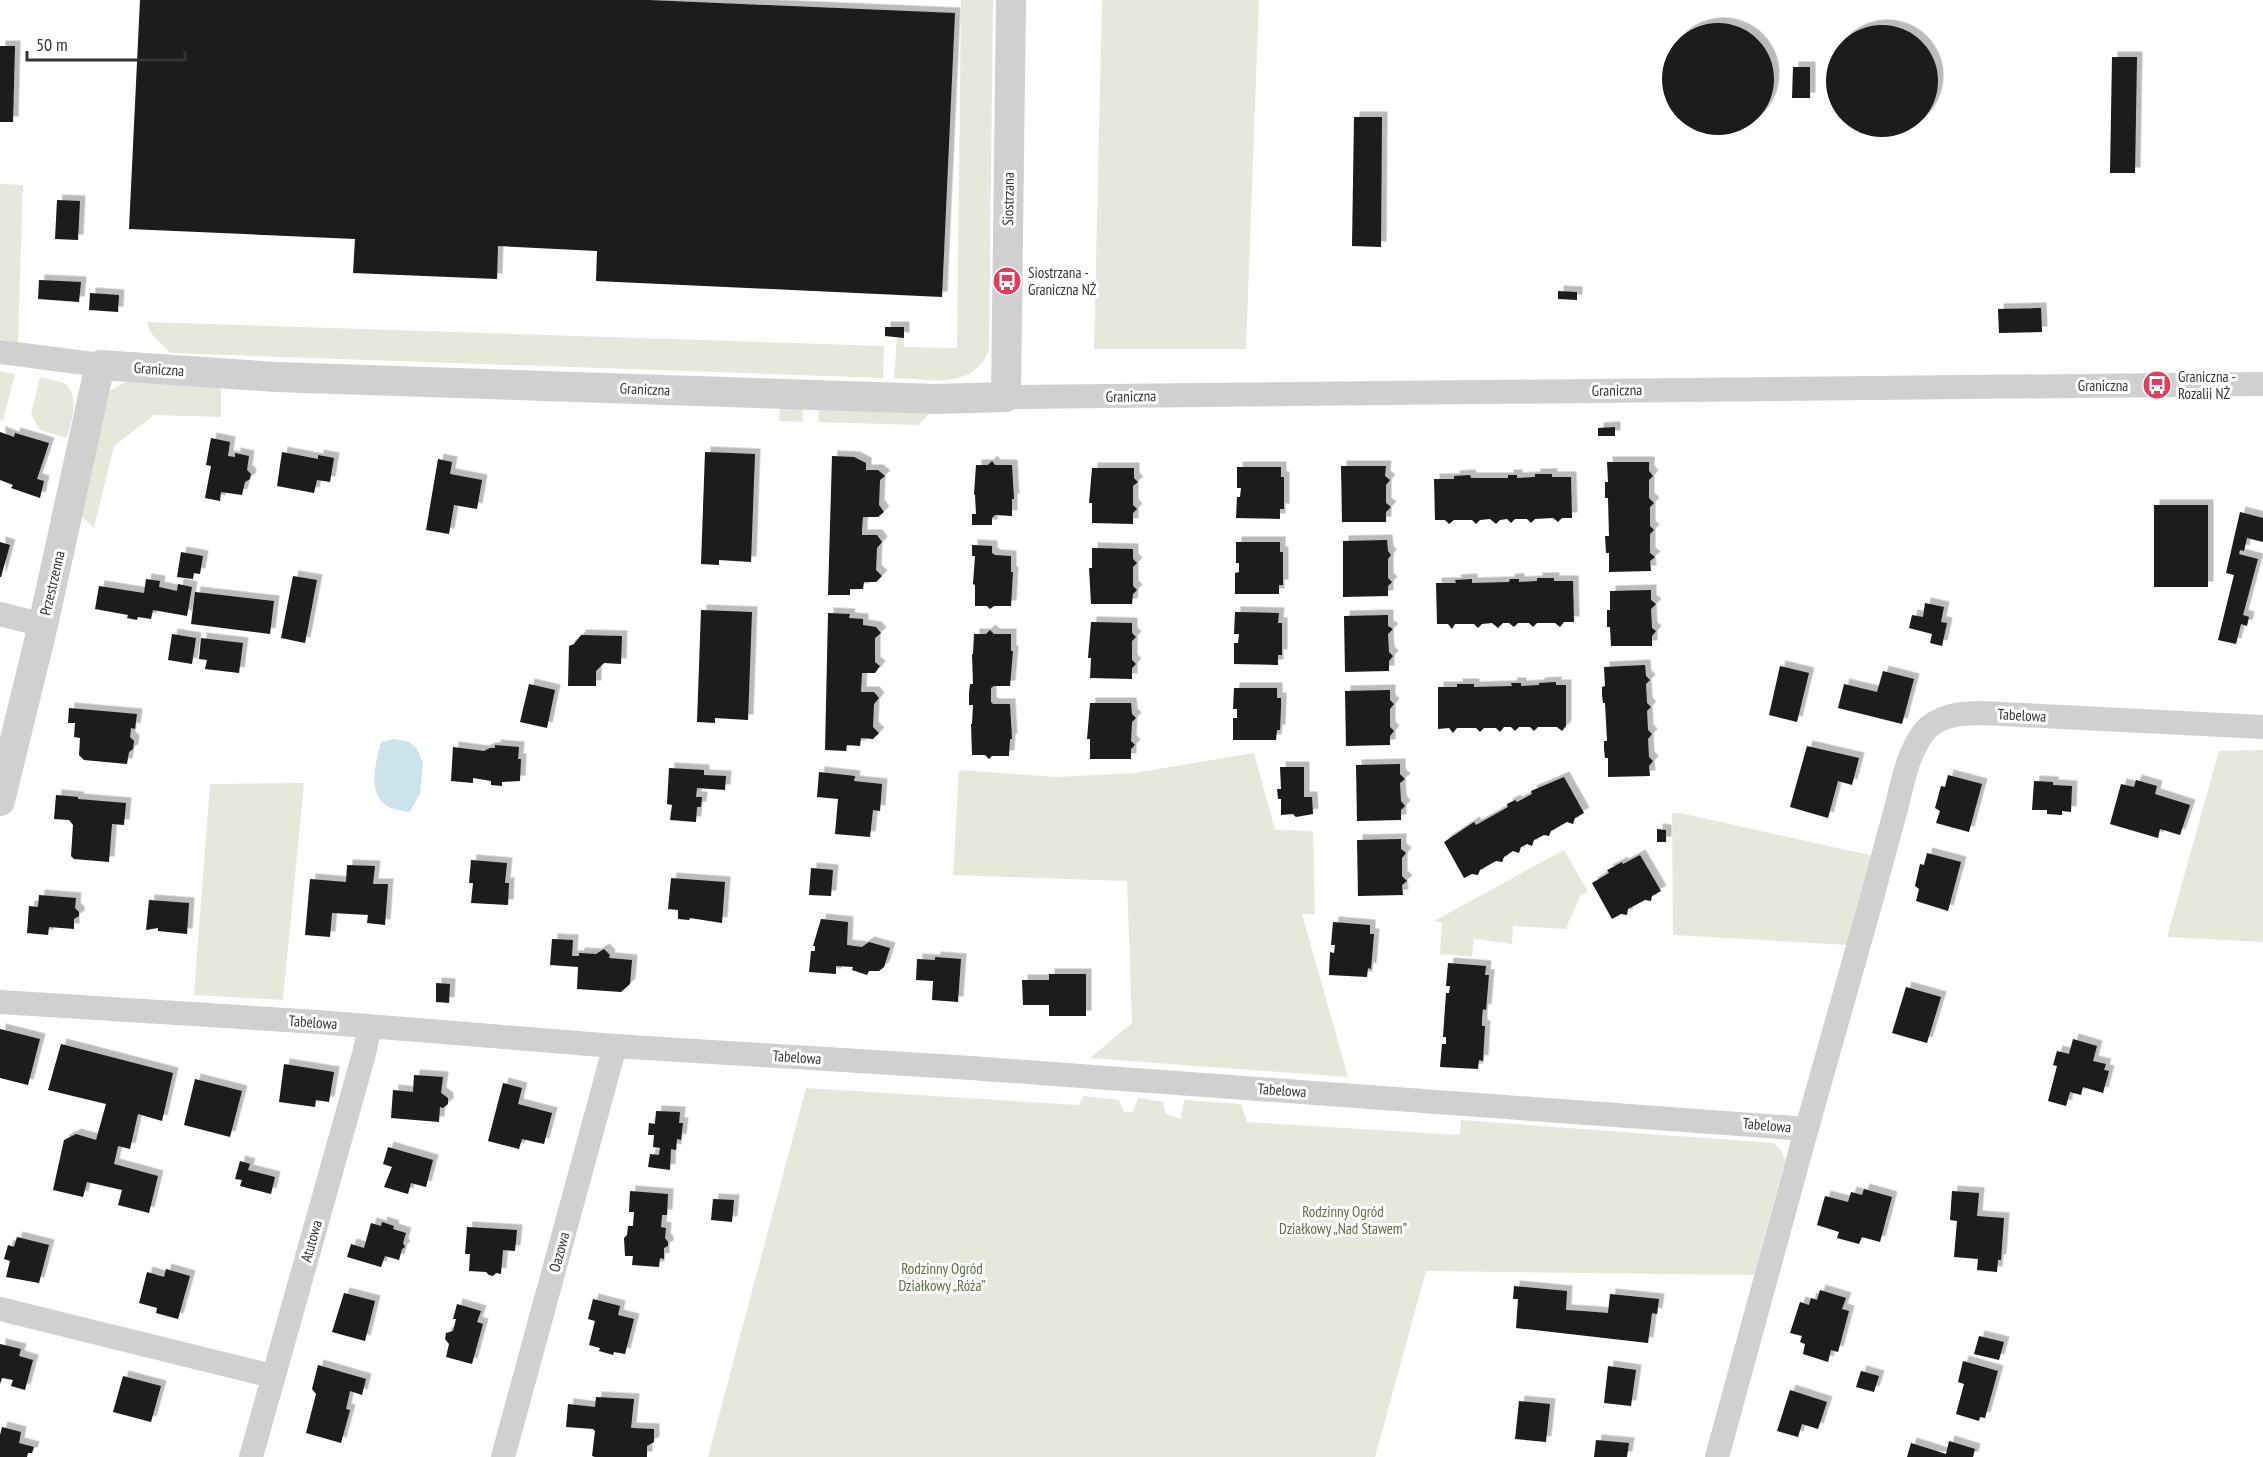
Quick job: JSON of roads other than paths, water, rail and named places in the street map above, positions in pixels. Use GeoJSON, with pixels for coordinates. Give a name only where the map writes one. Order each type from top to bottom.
{"type":"FeatureCollection","features":[{"type":"Feature","properties":{"kind":"street","name":"Siostrzana"},"geometry":{"type":"LineString","coordinates":[[1006,397],[1011,0]]}},
{"type":"Feature","properties":{"kind":"street","name":"Graniczna"},"geometry":{"type":"LineString","coordinates":[[0,352],[100,365],[276,377],[936,399],[2263,384]]}},
{"type":"Feature","properties":{"kind":"street","name":"Przestrzenna"},"geometry":{"type":"LineString","coordinates":[[0,801],[43,625],[100,365]]}},
{"type":"Feature","properties":{"kind":"street"},"geometry":{"type":"LineString","coordinates":[[0,614],[43,625]]}},
{"type":"Feature","properties":{"kind":"street","name":"Tabelowa"},"geometry":{"type":"LineString","coordinates":[[0,1002],[370,1026],[615,1046],[971,1068],[1807,1129],[1880,872],[1908,760],[1924,731],[1935,722],[1962,713],[2263,728]]}},
{"type":"Feature","properties":{"kind":"street","name":"Atutowa"},"geometry":{"type":"LineString","coordinates":[[251,1457],[370,1026]]}},
{"type":"Feature","properties":{"kind":"street","name":"Oazowa"},"geometry":{"type":"LineString","coordinates":[[503,1457],[615,1046]]}},
{"type":"Feature","properties":{"kind":"street"},"geometry":{"type":"LineString","coordinates":[[1717,1457],[1807,1129]]}},
{"type":"Feature","properties":{"kind":"street"},"geometry":{"type":"LineString","coordinates":[[0,1308],[272,1377]]}},
{"type":"Feature","properties":{"kind":"water"},"geometry":{"type":"Polygon","coordinates":[[[394,739],[409,742],[417,749],[423,763],[420,793],[410,812],[393,809],[383,803],[375,788],[375,769],[381,742],[394,739]]]}},
{"type":"Feature","properties":{"kind":"place","name":"Siostrzana - Graniczna NŻ"},"geometry":{"type":"Point","coordinates":[1007,281]}},
{"type":"Feature","properties":{"kind":"place","name":"Graniczna - Rozalii NŻ"},"geometry":{"type":"Point","coordinates":[2157,385]}},
{"type":"Feature","properties":{"kind":"park label","name":"Rodzinny Ogród Działkowy „Nad Stawem”"},"geometry":{"type":"Point","coordinates":[1343,1220]}},
{"type":"Feature","properties":{"kind":"park label","name":"Rodzinny Ogród Działkowy „Róża”"},"geometry":{"type":"Point","coordinates":[942,1276]}}]}
